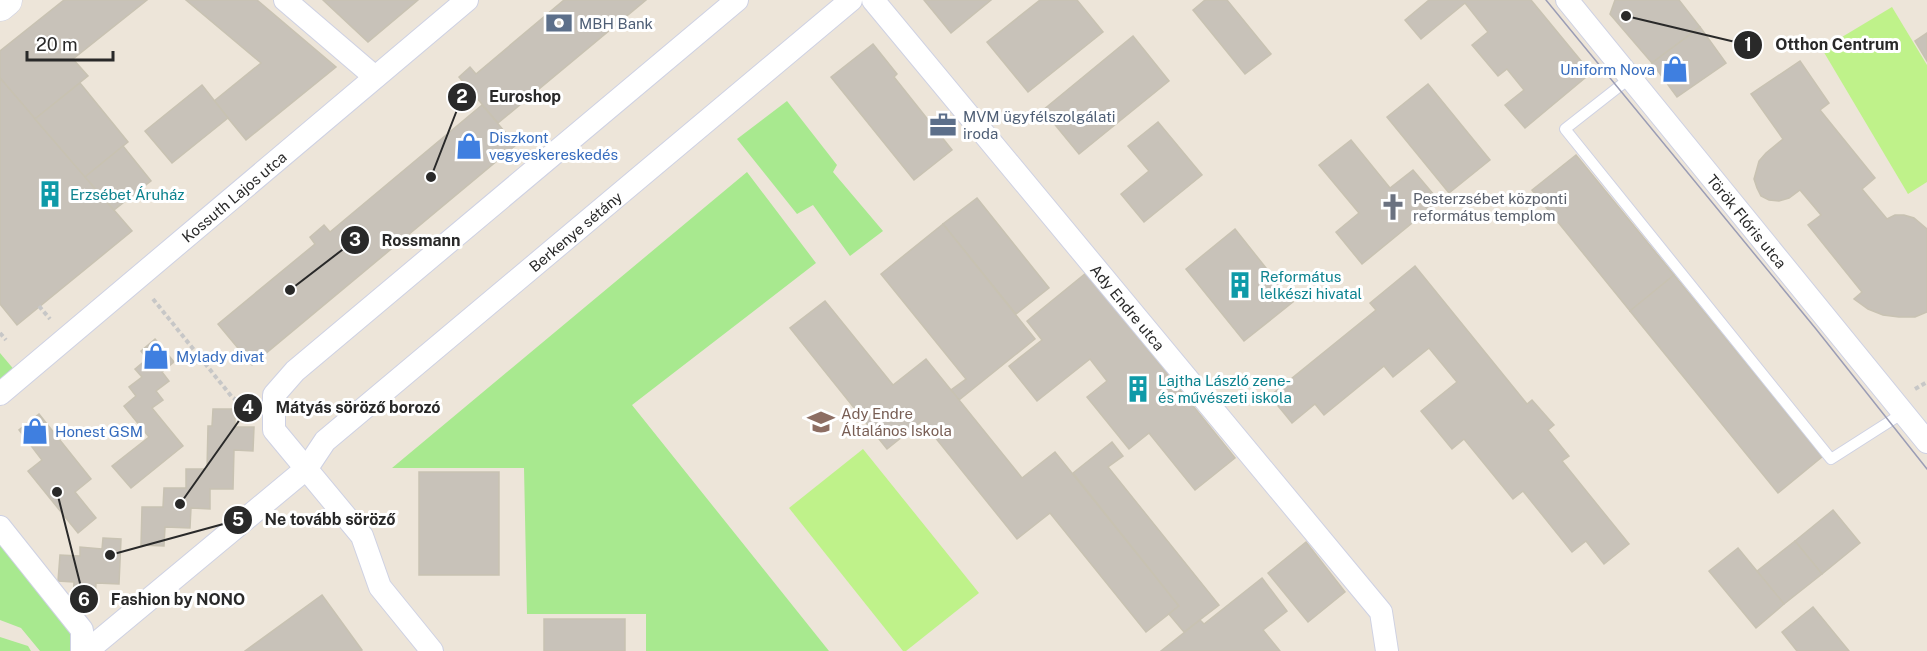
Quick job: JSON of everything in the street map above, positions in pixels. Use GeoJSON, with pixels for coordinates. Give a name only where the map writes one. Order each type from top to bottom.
{"type":"FeatureCollection","features":[{"type":"Feature","properties":{"kind":"street"},"geometry":{"type":"LineString","coordinates":[[0,4],[6,0]]}},
{"type":"Feature","properties":{"kind":"street"},"geometry":{"type":"LineString","coordinates":[[285,0],[375,77]]}},
{"type":"Feature","properties":{"kind":"street","name":"Kossuth Lajos utca"},"geometry":{"type":"LineString","coordinates":[[0,394],[467,0]]}},
{"type":"Feature","properties":{"kind":"street"},"geometry":{"type":"LineString","coordinates":[[432,651],[380,587],[362,536],[274,429],[274,395],[295,371],[737,0]]}},
{"type":"Feature","properties":{"kind":"street","name":"Berkenye sétány"},"geometry":{"type":"LineString","coordinates":[[87,651],[307,468],[325,441],[850,0]]}},
{"type":"Feature","properties":{"kind":"street","name":"Ady Endre utca"},"geometry":{"type":"LineString","coordinates":[[873,0],[1381,612],[1387,651]]}},
{"type":"Feature","properties":{"kind":"street","name":"Török Flóris utca"},"geometry":{"type":"LineString","coordinates":[[1567,0],[1927,442]]}},
{"type":"Feature","properties":{"kind":"street"},"geometry":{"type":"LineString","coordinates":[[0,527],[82,630],[82,651]]}},
{"type":"Feature","properties":{"kind":"lane"},"geometry":{"type":"LineString","coordinates":[[1630,78],[1565,129],[1831,459],[1903,413]]}},
{"type":"Feature","properties":{"kind":"path"},"geometry":{"type":"LineString","coordinates":[[136,278],[232,397],[274,429]]}},
{"type":"Feature","properties":{"kind":"path"},"geometry":{"type":"LineString","coordinates":[[39,306],[50,320]]}},
{"type":"Feature","properties":{"kind":"path"},"geometry":{"type":"LineString","coordinates":[[0,333],[6,340]]}},
{"type":"Feature","properties":{"kind":"green space"},"geometry":{"type":"Polygon","coordinates":[[[1892,7],[1927,65],[1927,182],[1908,194],[1822,49],[1892,7]]]}},
{"type":"Feature","properties":{"kind":"green space"},"geometry":{"type":"Polygon","coordinates":[[[787,101],[837,165],[833,172],[883,231],[850,256],[813,205],[797,214],[737,139],[787,101]]]}},
{"type":"Feature","properties":{"kind":"green space"},"geometry":{"type":"Polygon","coordinates":[[[747,172],[816,263],[632,405],[829,651],[646,651],[646,614],[527,614],[524,468],[392,468],[747,172]]]}},
{"type":"Feature","properties":{"kind":"green space"},"geometry":{"type":"Polygon","coordinates":[[[0,353],[16,372],[0,386],[0,353]]]}},
{"type":"Feature","properties":{"kind":"green space"},"geometry":{"type":"Polygon","coordinates":[[[863,449],[979,593],[906,651],[903,651],[789,508],[863,449]]]}},
{"type":"Feature","properties":{"kind":"green space"},"geometry":{"type":"Polygon","coordinates":[[[0,540],[82,630],[82,651],[40,651],[21,628],[0,620],[0,540]]]}},
{"type":"Feature","properties":{"kind":"green space"},"geometry":{"type":"Polygon","coordinates":[[[0,637],[28,646],[31,651],[0,651],[0,637]]]}},
{"type":"Feature","properties":{"kind":"building"},"geometry":{"type":"Polygon","coordinates":[[[64,0],[147,0],[73,59],[88,76],[35,119],[0,78],[0,51],[64,0]]]}},
{"type":"Feature","properties":{"kind":"building"},"geometry":{"type":"Polygon","coordinates":[[[186,0],[257,0],[336,67],[246,140],[214,101],[261,63],[186,0]]]}},
{"type":"Feature","properties":{"kind":"building"},"geometry":{"type":"Polygon","coordinates":[[[323,0],[418,0],[368,42],[323,0]]]}},
{"type":"Feature","properties":{"kind":"building"},"geometry":{"type":"Polygon","coordinates":[[[564,0],[646,0],[498,123],[459,77],[470,67],[476,74],[564,0]]]}},
{"type":"Feature","properties":{"kind":"building"},"geometry":{"type":"Polygon","coordinates":[[[924,0],[991,0],[951,33],[924,0]]]}},
{"type":"Feature","properties":{"kind":"building"},"geometry":{"type":"Polygon","coordinates":[[[1040,0],[1077,0],[1103,32],[1028,92],[987,42],[1040,0]]]}},
{"type":"Feature","properties":{"kind":"building"},"geometry":{"type":"Polygon","coordinates":[[[1205,0],[1227,0],[1271,54],[1245,74],[1193,10],[1205,0]]]}},
{"type":"Feature","properties":{"kind":"building"},"geometry":{"type":"Polygon","coordinates":[[[1429,0],[1531,0],[1591,73],[1525,128],[1505,105],[1524,90],[1507,69],[1498,76],[1472,45],[1488,32],[1465,3],[1421,39],[1405,20],[1429,0]]]}},
{"type":"Feature","properties":{"kind":"building"},"geometry":{"type":"Polygon","coordinates":[[[1615,0],[1679,0],[1700,27],[1652,63],[1610,14],[1615,0]]]}},
{"type":"Feature","properties":{"kind":"building"},"geometry":{"type":"Polygon","coordinates":[[[1700,27],[1726,63],[1677,97],[1652,63],[1700,27]]]}},
{"type":"Feature","properties":{"kind":"building"},"geometry":{"type":"Polygon","coordinates":[[[1927,33],[1927,61],[1915,41],[1927,33]]]}},
{"type":"Feature","properties":{"kind":"building"},"geometry":{"type":"Polygon","coordinates":[[[1133,36],[1169,81],[1079,154],[1043,110],[1133,36]]]}},
{"type":"Feature","properties":{"kind":"building"},"geometry":{"type":"Polygon","coordinates":[[[873,44],[897,74],[894,77],[952,150],[914,180],[831,77],[873,44]]]}},
{"type":"Feature","properties":{"kind":"building"},"geometry":{"type":"Polygon","coordinates":[[[1800,61],[1829,103],[1820,110],[1875,178],[1862,189],[1887,219],[1895,215],[1904,215],[1914,218],[1927,229],[1927,312],[1915,317],[1899,317],[1883,315],[1868,309],[1854,299],[1862,292],[1808,225],[1821,215],[1800,190],[1789,198],[1779,201],[1761,196],[1754,179],[1759,161],[1783,139],[1751,94],[1800,61]]]}},
{"type":"Feature","properties":{"kind":"building","name":"Erzsébet Áruház"},"geometry":{"type":"Polygon","coordinates":[[[0,78],[132,231],[17,325],[0,304],[0,78]]]}},
{"type":"Feature","properties":{"kind":"building"},"geometry":{"type":"Polygon","coordinates":[[[80,83],[128,142],[85,177],[35,119],[80,83]]]}},
{"type":"Feature","properties":{"kind":"building"},"geometry":{"type":"Polygon","coordinates":[[[1428,84],[1490,160],[1449,193],[1387,117],[1428,84]]]}},
{"type":"Feature","properties":{"kind":"building"},"geometry":{"type":"Polygon","coordinates":[[[202,85],[228,118],[172,163],[145,131],[202,85]]]}},
{"type":"Feature","properties":{"kind":"building"},"geometry":{"type":"Polygon","coordinates":[[[482,105],[516,145],[252,365],[218,324],[315,244],[310,237],[324,225],[330,232],[482,105]]]}},
{"type":"Feature","properties":{"kind":"building"},"geometry":{"type":"Polygon","coordinates":[[[1158,122],[1202,175],[1144,222],[1121,194],[1149,171],[1128,146],[1158,122]]]}},
{"type":"Feature","properties":{"kind":"building","name":"Pesterzsébet központi református templom"},"geometry":{"type":"Polygon","coordinates":[[[1351,140],[1390,188],[1413,170],[1439,201],[1362,264],[1336,232],[1359,213],[1319,165],[1351,140]]]}},
{"type":"Feature","properties":{"kind":"building"},"geometry":{"type":"Polygon","coordinates":[[[123,146],[151,181],[114,210],[85,177],[123,146]]]}},
{"type":"Feature","properties":{"kind":"building"},"geometry":{"type":"Polygon","coordinates":[[[1576,155],[1674,275],[1630,311],[1532,190],[1576,155]]]}},
{"type":"Feature","properties":{"kind":"building"},"geometry":{"type":"Polygon","coordinates":[[[977,198],[1049,288],[1016,314],[943,224],[977,198]]]}},
{"type":"Feature","properties":{"kind":"building"},"geometry":{"type":"Polygon","coordinates":[[[943,224],[1035,339],[959,400],[951,390],[966,379],[881,274],[943,224]]]}},
{"type":"Feature","properties":{"kind":"building","name":"Református lelkészi hivatal"},"geometry":{"type":"Polygon","coordinates":[[[1235,229],[1293,302],[1244,341],[1186,269],[1235,229]]]}},
{"type":"Feature","properties":{"kind":"building"},"geometry":{"type":"Polygon","coordinates":[[[1415,266],[1527,404],[1532,400],[1554,425],[1548,430],[1569,456],[1562,461],[1629,544],[1604,564],[1586,541],[1572,552],[1523,491],[1513,499],[1464,439],[1452,449],[1421,411],[1457,382],[1429,348],[1393,377],[1384,366],[1324,415],[1315,404],[1292,423],[1270,396],[1376,310],[1370,303],[1415,266]]]}},
{"type":"Feature","properties":{"kind":"building","name":"Lajtha László zene- és művészeti iskola"},"geometry":{"type":"Polygon","coordinates":[[[1086,273],[1235,458],[1195,490],[1149,433],[1129,449],[1087,397],[1107,381],[1090,359],[1037,401],[1009,366],[1042,340],[1027,321],[1086,273]]]}},
{"type":"Feature","properties":{"kind":"building"},"geometry":{"type":"Polygon","coordinates":[[[1674,275],[1822,457],[1778,493],[1630,311],[1674,275]]]}},
{"type":"Feature","properties":{"kind":"building"},"geometry":{"type":"Polygon","coordinates":[[[825,301],[893,385],[926,359],[1022,478],[1055,452],[1179,606],[1146,632],[1050,513],[1017,539],[922,421],[887,449],[790,328],[825,301]]]}},
{"type":"Feature","properties":{"kind":"building"},"geometry":{"type":"Polygon","coordinates":[[[155,339],[174,362],[162,372],[169,381],[156,391],[163,400],[152,408],[183,446],[131,488],[112,466],[149,437],[124,406],[136,396],[129,387],[142,377],[135,369],[147,359],[141,351],[155,339]]]}},
{"type":"Feature","properties":{"kind":"building"},"geometry":{"type":"Polygon","coordinates":[[[213,409],[235,409],[235,427],[254,427],[253,451],[234,450],[233,489],[210,489],[210,509],[191,508],[190,528],[165,527],[164,546],[141,545],[142,507],[163,507],[164,488],[186,488],[186,469],[207,469],[208,426],[212,426],[213,409]]]}},
{"type":"Feature","properties":{"kind":"building"},"geometry":{"type":"Polygon","coordinates":[[[39,414],[91,479],[75,492],[96,518],[78,533],[28,471],[42,460],[19,430],[39,414]]]}},
{"type":"Feature","properties":{"kind":"building"},"geometry":{"type":"Polygon","coordinates":[[[1112,442],[1123,456],[1108,467],[1219,605],[1184,632],[1169,614],[1179,606],[1073,473],[1112,442]]]}},
{"type":"Feature","properties":{"kind":"building"},"geometry":{"type":"Polygon","coordinates":[[[419,472],[499,472],[499,575],[419,575],[419,472]]]}},
{"type":"Feature","properties":{"kind":"building"},"geometry":{"type":"Polygon","coordinates":[[[1833,510],[1860,543],[1822,574],[1795,541],[1833,510]]]}},
{"type":"Feature","properties":{"kind":"building"},"geometry":{"type":"Polygon","coordinates":[[[103,538],[121,539],[119,584],[96,583],[95,602],[73,601],[74,582],[58,581],[60,555],[80,556],[80,547],[102,549],[103,538]]]}},
{"type":"Feature","properties":{"kind":"building"},"geometry":{"type":"Polygon","coordinates":[[[1795,541],[1822,574],[1784,604],[1757,571],[1795,541]]]}},
{"type":"Feature","properties":{"kind":"building"},"geometry":{"type":"Polygon","coordinates":[[[1306,542],[1345,592],[1308,622],[1268,573],[1306,542]]]}},
{"type":"Feature","properties":{"kind":"building"},"geometry":{"type":"Polygon","coordinates":[[[1738,548],[1784,604],[1756,628],[1709,571],[1738,548]]]}},
{"type":"Feature","properties":{"kind":"building"},"geometry":{"type":"Polygon","coordinates":[[[1262,578],[1287,611],[1263,630],[1280,651],[1161,651],[1200,620],[1204,624],[1262,578]]]}},
{"type":"Feature","properties":{"kind":"building"},"geometry":{"type":"Polygon","coordinates":[[[322,595],[362,650],[245,651],[322,595]]]}},
{"type":"Feature","properties":{"kind":"building"},"geometry":{"type":"Polygon","coordinates":[[[1813,607],[1849,651],[1797,651],[1782,632],[1813,607]]]}},
{"type":"Feature","properties":{"kind":"building"},"geometry":{"type":"Polygon","coordinates":[[[544,619],[625,619],[625,651],[544,651],[544,619]]]}},
{"type":"Feature","properties":{"kind":"tram line"},"geometry":{"type":"LineString","coordinates":[[1546,0],[1816,329],[1927,469]]}},
{"type":"Feature","properties":{"kind":"place","name":"Otthon Centrum"},"geometry":{"type":"Point","coordinates":[1626,16]}},
{"type":"Feature","properties":{"kind":"place","name":"MBH Bank"},"geometry":{"type":"Point","coordinates":[559,23]}},
{"type":"Feature","properties":{"kind":"place","name":"Uniform Nova"},"geometry":{"type":"Point","coordinates":[1675,69]}},
{"type":"Feature","properties":{"kind":"place","name":"MVM ügyfélszolgálati iroda"},"geometry":{"type":"Point","coordinates":[943,125]}},
{"type":"Feature","properties":{"kind":"place","name":"Diszkont vegyeskereskedés"},"geometry":{"type":"Point","coordinates":[469,146]}},
{"type":"Feature","properties":{"kind":"place","name":"Euroshop"},"geometry":{"type":"Point","coordinates":[431,177]}},
{"type":"Feature","properties":{"kind":"place","name":"Erzsébet Áruház"},"geometry":{"type":"Point","coordinates":[50,194]}},
{"type":"Feature","properties":{"kind":"place","name":"Pesterzsébet központi református templom"},"geometry":{"type":"Point","coordinates":[1393,207]}},
{"type":"Feature","properties":{"kind":"place","name":"Református lelkészi hivatal"},"geometry":{"type":"Point","coordinates":[1240,285]}},
{"type":"Feature","properties":{"kind":"place","name":"Rossmann"},"geometry":{"type":"Point","coordinates":[290,290]}},
{"type":"Feature","properties":{"kind":"place","name":"Mylady divat"},"geometry":{"type":"Point","coordinates":[156,356]}},
{"type":"Feature","properties":{"kind":"place","name":"Lajtha László zene- és művészeti iskola"},"geometry":{"type":"Point","coordinates":[1138,389]}},
{"type":"Feature","properties":{"kind":"place","name":"Ady Endre Általános Iskola"},"geometry":{"type":"Point","coordinates":[821,422]}},
{"type":"Feature","properties":{"kind":"place","name":"Honest GSM"},"geometry":{"type":"Point","coordinates":[35,431]}},
{"type":"Feature","properties":{"kind":"place","name":"Fashion by NONO"},"geometry":{"type":"Point","coordinates":[57,492]}},
{"type":"Feature","properties":{"kind":"place","name":"Mátyás söröző borozó"},"geometry":{"type":"Point","coordinates":[180,504]}},
{"type":"Feature","properties":{"kind":"place","name":"Ne tovább söröző"},"geometry":{"type":"Point","coordinates":[110,555]}}]}
